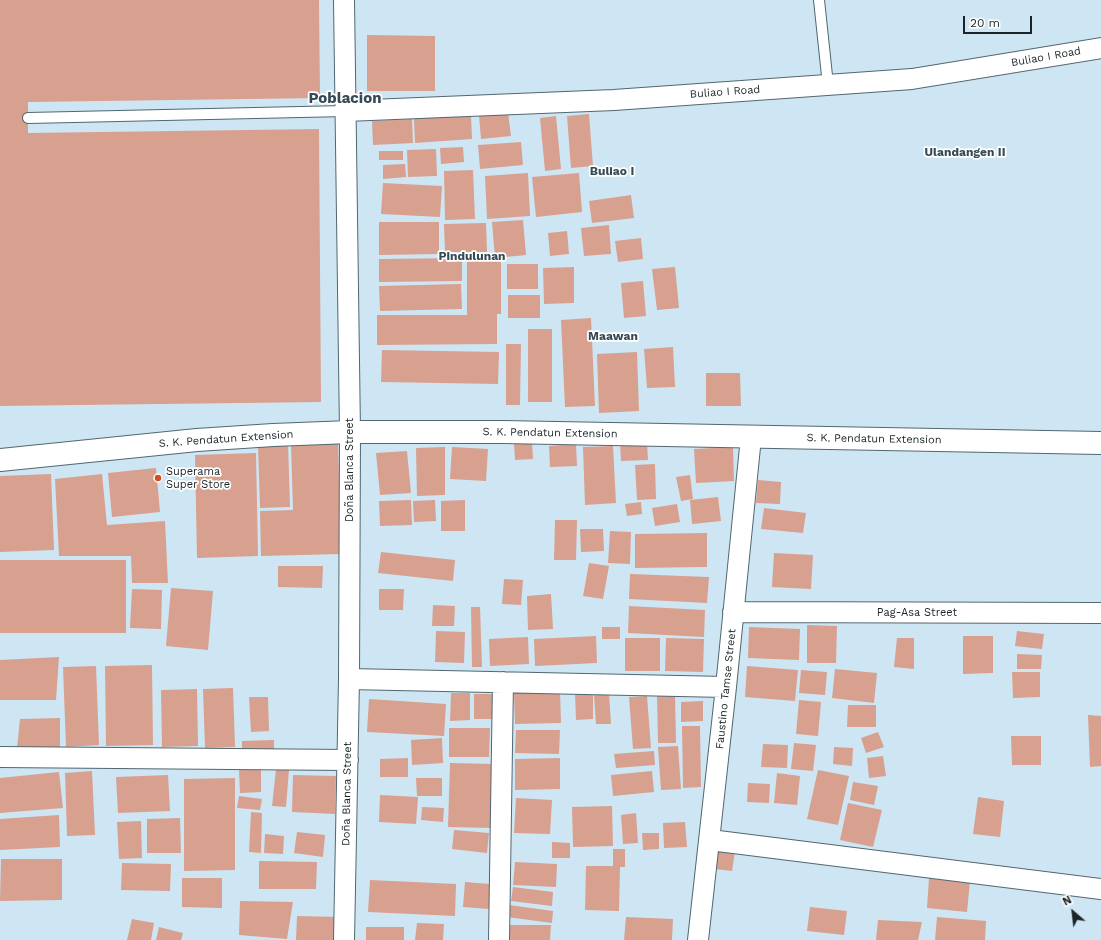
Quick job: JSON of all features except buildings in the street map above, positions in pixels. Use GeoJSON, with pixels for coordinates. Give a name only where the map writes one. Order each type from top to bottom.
{"type":"FeatureCollection","features":[{"type":"Feature","properties":{"kind":"street","name":"Doña Blanca Street"},"geometry":{"type":"LineString","coordinates":[[344,0],[350,432],[349,679],[344,940]]}},
{"type":"Feature","properties":{"kind":"street","name":"Buliao I Road"},"geometry":{"type":"LineString","coordinates":[[346,111],[614,100],[912,80],[1101,48]]}},
{"type":"Feature","properties":{"kind":"street","name":"S. K. Pendatun Extension"},"geometry":{"type":"LineString","coordinates":[[0,460],[197,440],[350,432],[502,432],[1101,443]]}},
{"type":"Feature","properties":{"kind":"street","name":"Faustino Tamse Street"},"geometry":{"type":"LineString","coordinates":[[698,940],[710,840],[751,437]]}},
{"type":"Feature","properties":{"kind":"street","name":"Pag-Asa Street"},"geometry":{"type":"LineString","coordinates":[[734,612],[1101,613]]}},
{"type":"Feature","properties":{"kind":"street"},"geometry":{"type":"LineString","coordinates":[[349,679],[726,686]]}},
{"type":"Feature","properties":{"kind":"street"},"geometry":{"type":"LineString","coordinates":[[499,940],[503,682]]}},
{"type":"Feature","properties":{"kind":"street"},"geometry":{"type":"LineString","coordinates":[[0,757],[348,760]]}},
{"type":"Feature","properties":{"kind":"street"},"geometry":{"type":"LineString","coordinates":[[710,840],[1101,889]]}},
{"type":"Feature","properties":{"kind":"lane"},"geometry":{"type":"LineString","coordinates":[[820,0],[828,85]]}},
{"type":"Feature","properties":{"kind":"lane"},"geometry":{"type":"LineString","coordinates":[[28,118],[346,111]]}},
{"type":"Feature","properties":{"kind":"place","name":"Superama Super Store"},"geometry":{"type":"Point","coordinates":[158,478]}},
{"type":"Feature","properties":{"kind":"district","name":"Poblacion"},"geometry":{"type":"Point","coordinates":[345,99]}},
{"type":"Feature","properties":{"kind":"district","name":"Ulandangen II"},"geometry":{"type":"Point","coordinates":[965,152]}},
{"type":"Feature","properties":{"kind":"district","name":"Buliao I"},"geometry":{"type":"Point","coordinates":[612,171]}},
{"type":"Feature","properties":{"kind":"district","name":"Pindulunan"},"geometry":{"type":"Point","coordinates":[472,256]}},
{"type":"Feature","properties":{"kind":"district","name":"Maawan"},"geometry":{"type":"Point","coordinates":[613,336]}}]}
